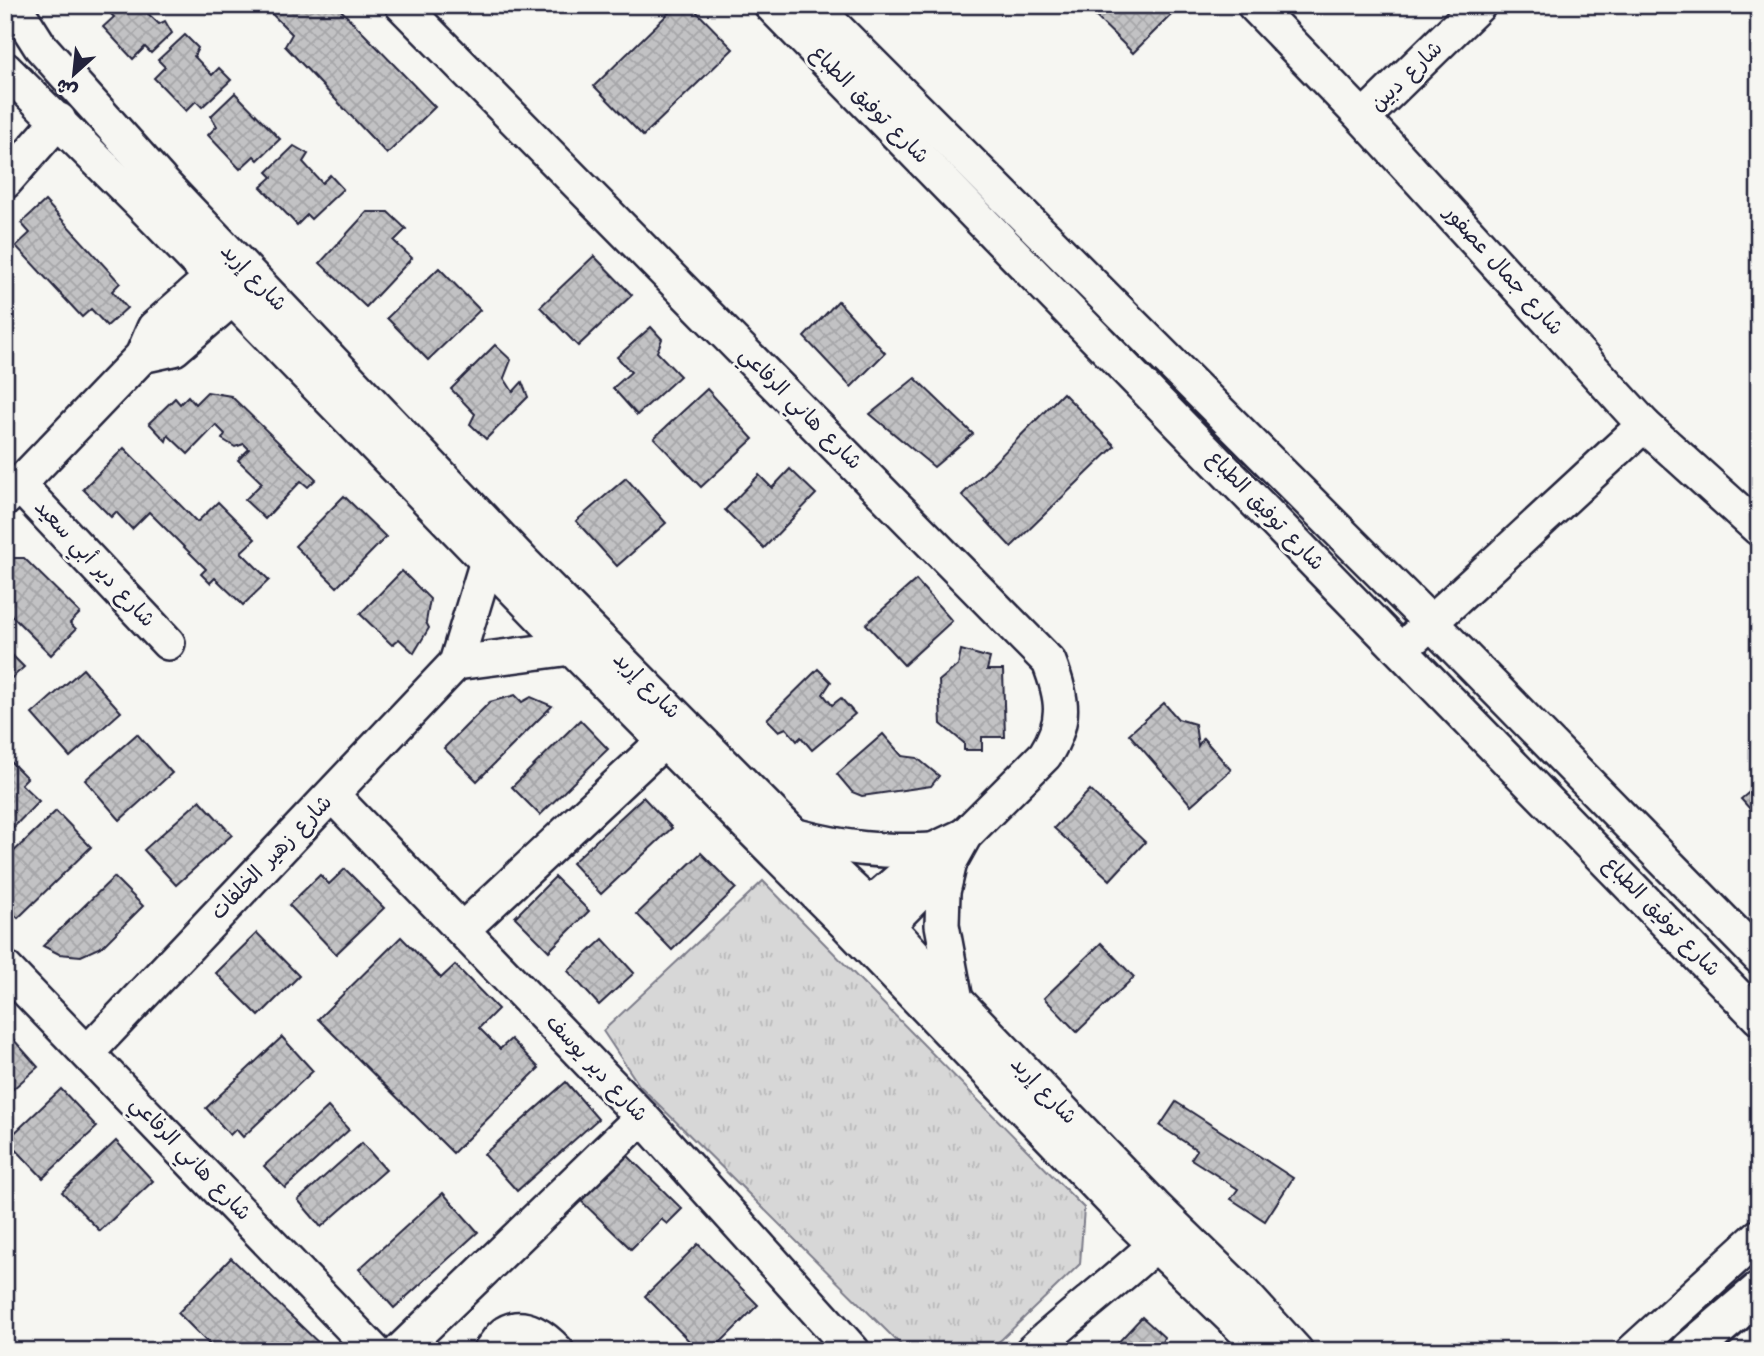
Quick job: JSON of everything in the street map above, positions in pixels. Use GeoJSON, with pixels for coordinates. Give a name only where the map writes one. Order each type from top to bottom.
{"type":"FeatureCollection","features":[{"type":"Feature","properties":{"kind":"highway"},"geometry":{"type":"LineString","coordinates":[[1690,1351],[1759,1292]]}},
{"type":"Feature","properties":{"kind":"highway"},"geometry":{"type":"LineString","coordinates":[[1730,1351],[1759,1325]]}},
{"type":"Feature","properties":{"kind":"street","name":"شارع إربد"},"geometry":{"type":"LineString","coordinates":[[14,5],[40,46],[161,181],[525,564],[795,836],[867,925],[1155,1226],[1242,1293],[1296,1351]]}},
{"type":"Feature","properties":{"kind":"street","name":"شارع هاني الرفاعي"},"geometry":{"type":"LineString","coordinates":[[402,5],[1049,662],[1062,697],[1055,740],[1045,755],[867,925]]}},
{"type":"Feature","properties":{"kind":"street","name":"شارع توفيق الطباع"},"geometry":{"type":"LineString","coordinates":[[771,5],[1759,1018]]}},
{"type":"Feature","properties":{"kind":"street","name":"شارع توفيق الطباع"},"geometry":{"type":"LineString","coordinates":[[813,5],[1431,623],[1759,957]]}},
{"type":"Feature","properties":{"kind":"street","name":"شارع جمال عصفور"},"geometry":{"type":"LineString","coordinates":[[1254,5],[1363,118],[1644,425],[1759,529]]}},
{"type":"Feature","properties":{"kind":"street","name":"شارع دبين"},"geometry":{"type":"LineString","coordinates":[[1363,118],[1479,5]]}},
{"type":"Feature","properties":{"kind":"street","name":"شارع إربد"},"geometry":{"type":"LineString","coordinates":[[5,69],[59,120],[664,741],[867,925],[956,1000],[1266,1351]]}},
{"type":"Feature","properties":{"kind":"street"},"geometry":{"type":"LineString","coordinates":[[5,182],[59,120]]}},
{"type":"Feature","properties":{"kind":"street","name":"شارع دير أبي سعيد"},"geometry":{"type":"LineString","coordinates":[[168,643],[12,492],[142,356],[154,328],[221,288]]}},
{"type":"Feature","properties":{"kind":"street"},"geometry":{"type":"LineString","coordinates":[[1401,650],[1644,425]]}},
{"type":"Feature","properties":{"kind":"street","name":"شارع زهير الخلفات"},"geometry":{"type":"LineString","coordinates":[[88,1052],[456,663],[487,561]]}},
{"type":"Feature","properties":{"kind":"street"},"geometry":{"type":"LineString","coordinates":[[456,663],[571,648]]}},
{"type":"Feature","properties":{"kind":"street"},"geometry":{"type":"LineString","coordinates":[[463,929],[664,741]]}},
{"type":"Feature","properties":{"kind":"street","name":"شارع دير يوسف"},"geometry":{"type":"LineString","coordinates":[[332,795],[642,1117],[853,1351]]}},
{"type":"Feature","properties":{"kind":"street"},"geometry":{"type":"LineString","coordinates":[[795,836],[841,847],[881,851],[949,849],[942,925],[956,1000]]}},
{"type":"Feature","properties":{"kind":"street","name":"شارع هاني الرفاعي"},"geometry":{"type":"LineString","coordinates":[[5,968],[378,1349]]}},
{"type":"Feature","properties":{"kind":"street"},"geometry":{"type":"LineString","coordinates":[[378,1349],[642,1117]]}},
{"type":"Feature","properties":{"kind":"street"},"geometry":{"type":"LineString","coordinates":[[1032,1351],[1082,1306],[1098,1274],[1155,1226]]}},
{"type":"Feature","properties":{"kind":"street"},"geometry":{"type":"LineString","coordinates":[[1633,1351],[1759,1236]]}},
{"type":"Feature","properties":{"kind":"street"},"geometry":{"type":"LineString","coordinates":[[490,1351],[504,1333],[516,1329],[545,1338],[557,1351]]}},
{"type":"Feature","properties":{"kind":"green space"},"geometry":{"type":"Polygon","coordinates":[[[763,881],[1084,1208],[1080,1264],[986,1351],[907,1351],[639,1085],[603,1031],[763,881]]]}},
{"type":"Feature","properties":{"kind":"building"},"geometry":{"type":"Polygon","coordinates":[[[112,5],[139,5],[159,24],[165,21],[172,33],[151,53],[145,47],[133,59],[103,27],[114,17],[107,10],[112,5]]]}},
{"type":"Feature","properties":{"kind":"building"},"geometry":{"type":"Polygon","coordinates":[[[263,5],[336,5],[435,107],[387,154],[285,46],[292,34],[263,5]]]}},
{"type":"Feature","properties":{"kind":"building"},"geometry":{"type":"Polygon","coordinates":[[[677,5],[690,5],[733,49],[643,136],[594,86],[677,5]]]}},
{"type":"Feature","properties":{"kind":"building"},"geometry":{"type":"Polygon","coordinates":[[[1084,5],[1181,5],[1133,53],[1084,5]]]}},
{"type":"Feature","properties":{"kind":"building"},"geometry":{"type":"Polygon","coordinates":[[[185,35],[198,48],[194,56],[212,75],[219,68],[231,80],[202,107],[196,101],[186,111],[154,78],[165,67],[158,60],[185,35]]]}},
{"type":"Feature","properties":{"kind":"building"},"geometry":{"type":"Polygon","coordinates":[[[235,93],[280,139],[258,160],[254,156],[240,169],[208,135],[217,126],[211,116],[235,93]]]}},
{"type":"Feature","properties":{"kind":"building"},"geometry":{"type":"Polygon","coordinates":[[[294,146],[308,154],[303,162],[322,183],[330,175],[343,189],[311,219],[307,215],[297,225],[261,187],[272,177],[267,172],[294,146]]]}},
{"type":"Feature","properties":{"kind":"building"},"geometry":{"type":"Polygon","coordinates":[[[45,201],[120,283],[112,291],[127,308],[107,326],[91,309],[82,317],[16,246],[30,233],[21,223],[45,201]]]}},
{"type":"Feature","properties":{"kind":"building"},"geometry":{"type":"Polygon","coordinates":[[[367,212],[388,212],[406,229],[394,241],[412,258],[366,307],[320,263],[367,212]]]}},
{"type":"Feature","properties":{"kind":"building"},"geometry":{"type":"Polygon","coordinates":[[[594,256],[632,295],[578,346],[540,307],[594,256]]]}},
{"type":"Feature","properties":{"kind":"building"},"geometry":{"type":"Polygon","coordinates":[[[439,268],[480,310],[428,360],[387,318],[439,268]]]}},
{"type":"Feature","properties":{"kind":"building"},"geometry":{"type":"Polygon","coordinates":[[[838,301],[885,353],[851,387],[804,337],[838,301]]]}},
{"type":"Feature","properties":{"kind":"building"},"geometry":{"type":"Polygon","coordinates":[[[651,327],[662,339],[657,352],[680,376],[637,415],[613,388],[631,372],[617,357],[651,327]]]}},
{"type":"Feature","properties":{"kind":"building"},"geometry":{"type":"Polygon","coordinates":[[[495,345],[511,360],[504,378],[513,392],[522,382],[528,397],[486,439],[470,424],[475,414],[451,389],[495,345]]]}},
{"type":"Feature","properties":{"kind":"building"},"geometry":{"type":"Polygon","coordinates":[[[915,378],[973,434],[934,467],[870,414],[915,378]]]}},
{"type":"Feature","properties":{"kind":"building"},"geometry":{"type":"Polygon","coordinates":[[[707,389],[753,439],[701,487],[654,438],[707,389]]]}},
{"type":"Feature","properties":{"kind":"building"},"geometry":{"type":"Polygon","coordinates":[[[207,392],[231,396],[316,479],[308,487],[301,481],[265,519],[245,500],[262,483],[238,460],[249,449],[244,444],[235,447],[222,439],[225,434],[216,425],[188,454],[168,435],[166,441],[149,423],[175,398],[180,404],[188,396],[195,404],[207,392]]]}},
{"type":"Feature","properties":{"kind":"building"},"geometry":{"type":"Polygon","coordinates":[[[1063,393],[1115,446],[1011,547],[962,495],[1063,393]]]}},
{"type":"Feature","properties":{"kind":"building"},"geometry":{"type":"Polygon","coordinates":[[[124,448],[197,522],[218,502],[255,539],[241,552],[269,580],[243,605],[215,578],[210,583],[201,574],[206,569],[149,512],[132,529],[116,512],[111,517],[83,489],[124,448]]]}},
{"type":"Feature","properties":{"kind":"building"},"geometry":{"type":"Polygon","coordinates":[[[790,469],[816,494],[764,548],[725,510],[759,475],[772,488],[790,469]]]}},
{"type":"Feature","properties":{"kind":"building"},"geometry":{"type":"Polygon","coordinates":[[[626,478],[666,523],[617,566],[576,521],[626,478]]]}},
{"type":"Feature","properties":{"kind":"building"},"geometry":{"type":"Polygon","coordinates":[[[344,496],[386,537],[337,587],[295,546],[344,496]]]}},
{"type":"Feature","properties":{"kind":"building"},"geometry":{"type":"Polygon","coordinates":[[[5,558],[24,558],[80,613],[70,623],[76,629],[51,655],[5,609],[5,558]]]}},
{"type":"Feature","properties":{"kind":"building"},"geometry":{"type":"Polygon","coordinates":[[[402,571],[430,599],[426,622],[429,628],[414,653],[399,639],[392,645],[360,614],[402,571]]]}},
{"type":"Feature","properties":{"kind":"building"},"geometry":{"type":"Polygon","coordinates":[[[916,580],[952,621],[904,665],[866,624],[916,580]]]}},
{"type":"Feature","properties":{"kind":"building"},"geometry":{"type":"Polygon","coordinates":[[[5,648],[24,667],[5,684],[5,648]]]}},
{"type":"Feature","properties":{"kind":"building"},"geometry":{"type":"Polygon","coordinates":[[[961,650],[990,658],[987,670],[1003,670],[1005,737],[982,737],[982,750],[964,750],[964,743],[941,724],[939,681],[958,665],[961,650]]]}},
{"type":"Feature","properties":{"kind":"building"},"geometry":{"type":"Polygon","coordinates":[[[83,669],[121,712],[70,757],[32,714],[83,669]]]}},
{"type":"Feature","properties":{"kind":"building"},"geometry":{"type":"Polygon","coordinates":[[[818,669],[831,682],[823,694],[832,705],[841,698],[855,714],[812,750],[801,737],[797,741],[786,728],[779,731],[767,719],[818,669]]]}},
{"type":"Feature","properties":{"kind":"building"},"geometry":{"type":"Polygon","coordinates":[[[515,695],[522,702],[531,697],[552,706],[477,781],[444,748],[490,702],[515,695]]]}},
{"type":"Feature","properties":{"kind":"building"},"geometry":{"type":"Polygon","coordinates":[[[1164,703],[1178,719],[1195,724],[1198,746],[1203,738],[1231,770],[1191,805],[1129,734],[1164,703]]]}},
{"type":"Feature","properties":{"kind":"building"},"geometry":{"type":"Polygon","coordinates":[[[580,720],[608,749],[540,815],[512,787],[580,720]]]}},
{"type":"Feature","properties":{"kind":"building"},"geometry":{"type":"Polygon","coordinates":[[[137,734],[172,773],[120,820],[85,780],[137,734]]]}},
{"type":"Feature","properties":{"kind":"building"},"geometry":{"type":"Polygon","coordinates":[[[883,734],[902,756],[917,758],[939,776],[931,786],[862,796],[852,792],[837,774],[883,734]]]}},
{"type":"Feature","properties":{"kind":"building"},"geometry":{"type":"Polygon","coordinates":[[[8,759],[27,778],[21,784],[39,801],[5,836],[5,762],[8,759]]]}},
{"type":"Feature","properties":{"kind":"building"},"geometry":{"type":"Polygon","coordinates":[[[1759,784],[1759,819],[1741,799],[1759,784]]]}},
{"type":"Feature","properties":{"kind":"building"},"geometry":{"type":"Polygon","coordinates":[[[1090,790],[1145,842],[1110,880],[1054,828],[1090,790]]]}},
{"type":"Feature","properties":{"kind":"building"},"geometry":{"type":"Polygon","coordinates":[[[643,797],[672,828],[601,894],[572,863],[643,797]]]}},
{"type":"Feature","properties":{"kind":"building"},"geometry":{"type":"Polygon","coordinates":[[[200,800],[232,835],[176,885],[144,850],[200,800]]]}},
{"type":"Feature","properties":{"kind":"building"},"geometry":{"type":"Polygon","coordinates":[[[56,811],[91,847],[18,918],[5,905],[5,860],[56,811]]]}},
{"type":"Feature","properties":{"kind":"building"},"geometry":{"type":"Polygon","coordinates":[[[701,853],[736,888],[672,950],[637,914],[701,853]]]}},
{"type":"Feature","properties":{"kind":"building"},"geometry":{"type":"Polygon","coordinates":[[[345,869],[384,908],[336,954],[289,905],[320,875],[329,884],[345,869]]]}},
{"type":"Feature","properties":{"kind":"building"},"geometry":{"type":"Polygon","coordinates":[[[114,877],[143,906],[103,946],[81,956],[59,954],[43,946],[114,877]]]}},
{"type":"Feature","properties":{"kind":"building"},"geometry":{"type":"Polygon","coordinates":[[[555,877],[589,911],[549,951],[515,917],[555,877]]]}},
{"type":"Feature","properties":{"kind":"building"},"geometry":{"type":"Polygon","coordinates":[[[257,933],[299,976],[259,1016],[216,973],[257,933]]]}},
{"type":"Feature","properties":{"kind":"building"},"geometry":{"type":"Polygon","coordinates":[[[401,937],[441,978],[455,965],[498,1009],[479,1028],[500,1049],[511,1039],[539,1068],[453,1153],[318,1019],[401,937]]]}},
{"type":"Feature","properties":{"kind":"building"},"geometry":{"type":"Polygon","coordinates":[[[603,939],[634,973],[599,1005],[568,971],[603,939]]]}},
{"type":"Feature","properties":{"kind":"building"},"geometry":{"type":"Polygon","coordinates":[[[1101,943],[1134,977],[1077,1032],[1044,998],[1101,943]]]}},
{"type":"Feature","properties":{"kind":"building"},"geometry":{"type":"Polygon","coordinates":[[[5,1030],[38,1067],[5,1096],[5,1030]]]}},
{"type":"Feature","properties":{"kind":"building"},"geometry":{"type":"Polygon","coordinates":[[[282,1037],[313,1071],[243,1137],[236,1129],[230,1135],[206,1108],[282,1037]]]}},
{"type":"Feature","properties":{"kind":"building"},"geometry":{"type":"Polygon","coordinates":[[[566,1082],[598,1119],[517,1191],[484,1154],[566,1082]]]}},
{"type":"Feature","properties":{"kind":"building"},"geometry":{"type":"Polygon","coordinates":[[[61,1089],[97,1127],[43,1178],[7,1140],[61,1089]]]}},
{"type":"Feature","properties":{"kind":"building"},"geometry":{"type":"Polygon","coordinates":[[[1176,1102],[1293,1178],[1265,1221],[1231,1199],[1238,1189],[1191,1159],[1197,1150],[1160,1126],[1176,1102]]]}},
{"type":"Feature","properties":{"kind":"building"},"geometry":{"type":"Polygon","coordinates":[[[328,1107],[349,1130],[285,1188],[264,1166],[328,1107]]]}},
{"type":"Feature","properties":{"kind":"building"},"geometry":{"type":"Polygon","coordinates":[[[116,1141],[153,1181],[100,1231],[62,1192],[116,1141]]]}},
{"type":"Feature","properties":{"kind":"building"},"geometry":{"type":"Polygon","coordinates":[[[362,1143],[386,1170],[321,1227],[298,1200],[362,1143]]]}},
{"type":"Feature","properties":{"kind":"building"},"geometry":{"type":"Polygon","coordinates":[[[623,1151],[682,1209],[667,1224],[661,1219],[631,1249],[577,1197],[623,1151]]]}},
{"type":"Feature","properties":{"kind":"building"},"geometry":{"type":"Polygon","coordinates":[[[443,1193],[478,1232],[394,1308],[359,1269],[443,1193]]]}},
{"type":"Feature","properties":{"kind":"building"},"geometry":{"type":"Polygon","coordinates":[[[698,1244],[758,1305],[712,1351],[699,1351],[645,1296],[698,1244]]]}},
{"type":"Feature","properties":{"kind":"building"},"geometry":{"type":"Polygon","coordinates":[[[231,1258],[327,1351],[216,1351],[178,1313],[231,1258]]]}},
{"type":"Feature","properties":{"kind":"building"},"geometry":{"type":"Polygon","coordinates":[[[1142,1317],[1164,1337],[1161,1345],[1167,1351],[1110,1351],[1142,1317]]]}}]}
